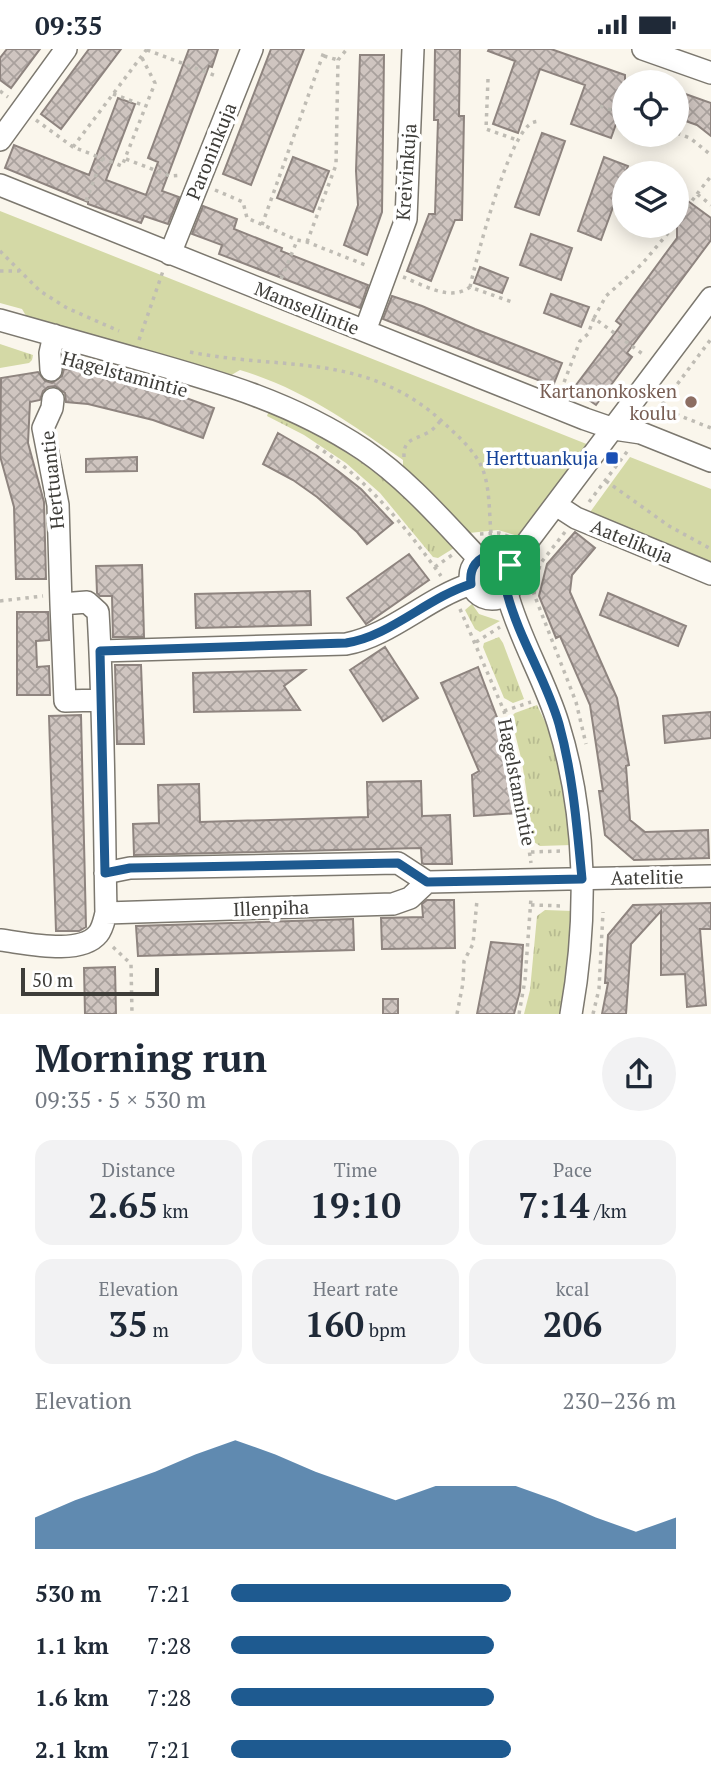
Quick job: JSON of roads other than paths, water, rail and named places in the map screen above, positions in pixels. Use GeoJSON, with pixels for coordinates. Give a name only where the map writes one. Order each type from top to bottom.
{"type":"FeatureCollection","features":[{"type":"Feature","properties":{"kind":"street"},"geometry":{"type":"LineString","coordinates":[[0,140],[66,49]]}},
{"type":"Feature","properties":{"kind":"street","name":"Paroninkuja"},"geometry":{"type":"LineString","coordinates":[[170,254],[252,49]]}},
{"type":"Feature","properties":{"kind":"street","name":"Kreivinkuja"},"geometry":{"type":"LineString","coordinates":[[365,331],[406,219],[413,49]]}},
{"type":"Feature","properties":{"kind":"street"},"geometry":{"type":"LineString","coordinates":[[643,49],[711,73]]}},
{"type":"Feature","properties":{"kind":"street","name":"Mamsellintie"},"geometry":{"type":"LineString","coordinates":[[0,185],[614,429],[641,433],[711,461]]}},
{"type":"Feature","properties":{"kind":"street"},"geometry":{"type":"LineString","coordinates":[[510,565],[711,299]]}},
{"type":"Feature","properties":{"kind":"street","name":"Hagelstamintie"},"geometry":{"type":"LineString","coordinates":[[0,320],[214,380],[257,394],[309,418],[365,451],[397,476],[450,526],[479,559]]}},
{"type":"Feature","properties":{"kind":"street"},"geometry":{"type":"LineString","coordinates":[[51,370],[50,353],[54,335]]}},
{"type":"Feature","properties":{"kind":"street","name":"Herttuantie"},"geometry":{"type":"LineString","coordinates":[[53,399],[43,428],[58,505],[65,701],[102,700]]}},
{"type":"Feature","properties":{"kind":"street","name":"Aatelikuja"},"geometry":{"type":"LineString","coordinates":[[556,505],[576,518],[711,574]]}},
{"type":"Feature","properties":{"kind":"street"},"geometry":{"type":"LineString","coordinates":[[100,651],[362,641],[461,587],[479,559],[492,555],[505,560],[514,576],[507,593],[501,598],[486,599],[461,587]]}},
{"type":"Feature","properties":{"kind":"street"},"geometry":{"type":"LineString","coordinates":[[507,593],[514,618],[559,725],[574,794],[583,907],[577,981],[571,1014]]}},
{"type":"Feature","properties":{"kind":"street"},"geometry":{"type":"LineString","coordinates":[[0,940],[71,946],[87,944],[102,929],[106,913],[98,612],[87,602],[60,599]]}},
{"type":"Feature","properties":{"kind":"street"},"geometry":{"type":"LineString","coordinates":[[105,873],[130,868],[398,863],[427,882],[582,879]]}},
{"type":"Feature","properties":{"kind":"street","name":"Aatelitie"},"geometry":{"type":"LineString","coordinates":[[582,879],[711,876]]}},
{"type":"Feature","properties":{"kind":"street","name":"Illenpiha"},"geometry":{"type":"LineString","coordinates":[[106,913],[393,904],[410,898],[427,882]]}},
{"type":"Feature","properties":{"kind":"place","name":"Kartanonkosken koulu"},"geometry":{"type":"Point","coordinates":[691,402]}},
{"type":"Feature","properties":{"kind":"place","name":"Herttuankuja"},"geometry":{"type":"Point","coordinates":[612,458]}}]}
